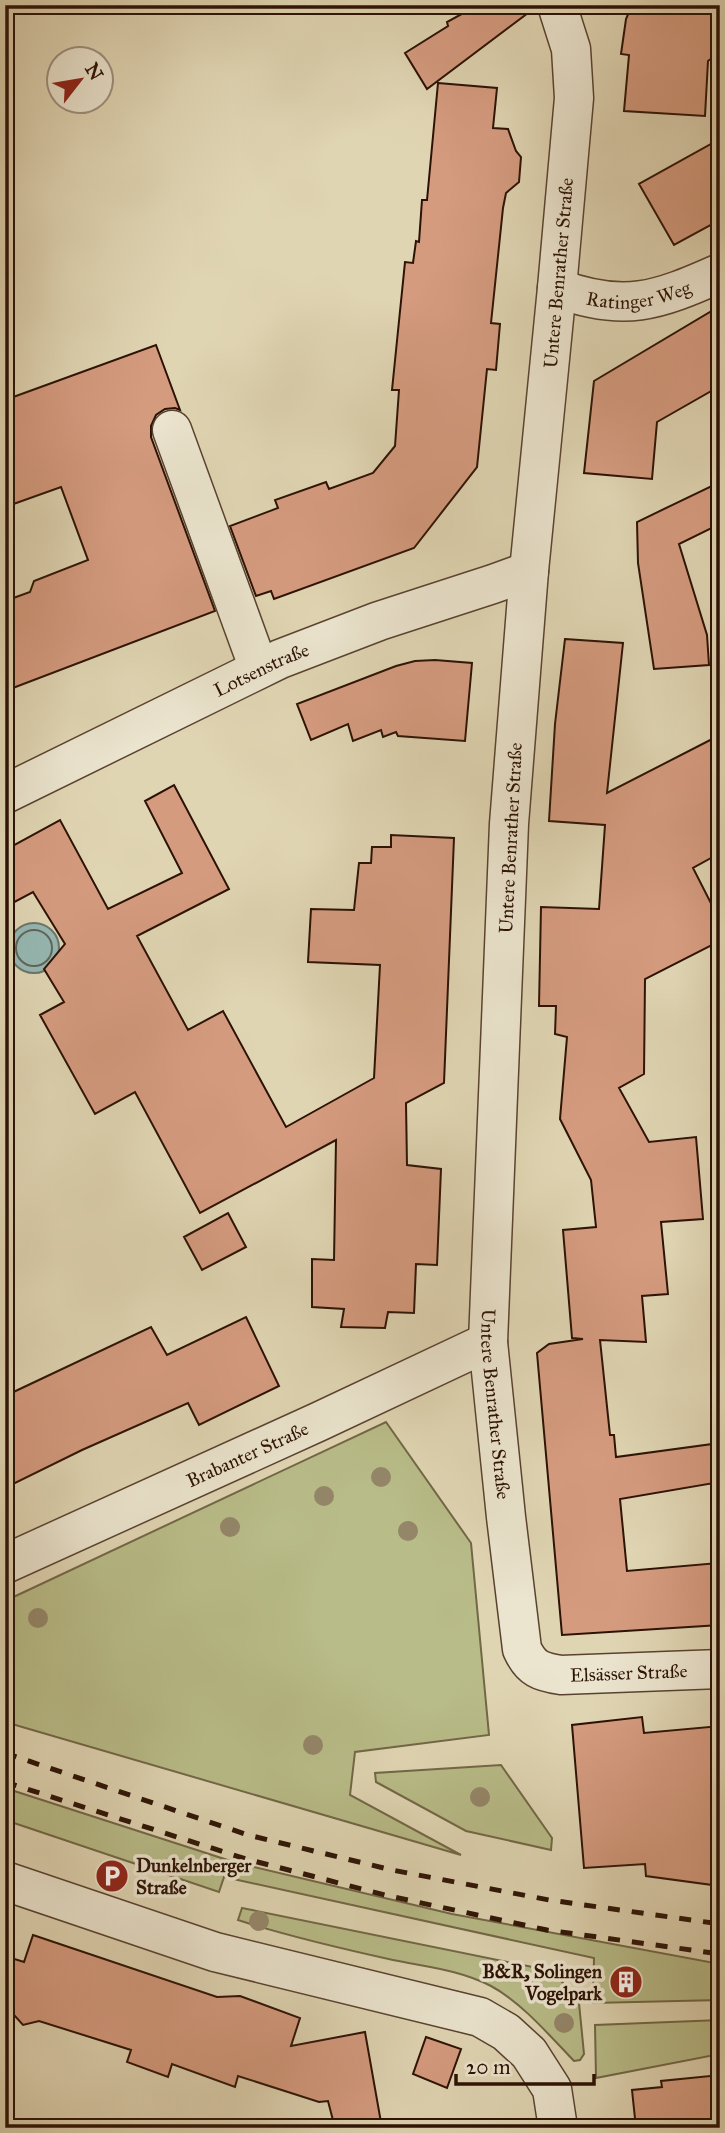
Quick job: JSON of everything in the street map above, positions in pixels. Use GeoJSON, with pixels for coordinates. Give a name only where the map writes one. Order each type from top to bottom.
{"type":"FeatureCollection","features":[{"type":"Feature","properties":{"kind":"street","name":"Untere Benrather Straße"},"geometry":{"type":"LineString","coordinates":[[538,1670],[527,1660],[523,1649],[488,1342],[506,881],[529,571],[573,98],[571,49],[561,7]]}},
{"type":"Feature","properties":{"kind":"street","name":"Ratinger Weg"},"geometry":{"type":"LineString","coordinates":[[557,288],[584,298],[619,303],[646,300],[689,287],[720,273]]}},
{"type":"Feature","properties":{"kind":"street"},"geometry":{"type":"LineString","coordinates":[[172,430],[259,669]]}},
{"type":"Feature","properties":{"kind":"street","name":"Lotsenstraße"},"geometry":{"type":"LineString","coordinates":[[5,793],[280,659],[379,621],[529,571]]}},
{"type":"Feature","properties":{"kind":"street","name":"Brabanter Straße"},"geometry":{"type":"LineString","coordinates":[[5,1564],[488,1342]]}},
{"type":"Feature","properties":{"kind":"street","name":"Elsässer Straße"},"geometry":{"type":"LineString","coordinates":[[538,1670],[561,1675],[720,1669]]}},
{"type":"Feature","properties":{"kind":"street"},"geometry":{"type":"LineString","coordinates":[[5,1881],[215,1952],[480,2017],[506,2032],[529,2053],[552,2089],[558,2128]]}},
{"type":"Feature","properties":{"kind":"green space"},"geometry":{"type":"Polygon","coordinates":[[[386,1422],[471,1543],[489,1735],[355,1752],[350,1795],[461,1855],[5,1722],[5,1601],[386,1422]]]}},
{"type":"Feature","properties":{"kind":"green space"},"geometry":{"type":"Polygon","coordinates":[[[501,1765],[552,1838],[551,1850],[466,1831],[376,1782],[375,1773],[501,1765]]]}},
{"type":"Feature","properties":{"kind":"green space"},"geometry":{"type":"Polygon","coordinates":[[[5,1788],[237,1863],[452,1914],[720,1964],[720,2000],[593,2003],[594,1958],[224,1877],[219,1892],[5,1820],[5,1788]]]}},
{"type":"Feature","properties":{"kind":"green space"},"geometry":{"type":"Polygon","coordinates":[[[242,1908],[552,1971],[579,2003],[584,2054],[580,2060],[574,2061],[524,2010],[491,1986],[455,1973],[257,1926],[238,1920],[242,1908]]]}},
{"type":"Feature","properties":{"kind":"green space"},"geometry":{"type":"Polygon","coordinates":[[[720,2020],[720,2054],[596,2078],[595,2025],[720,2020]]]}},
{"type":"Feature","properties":{"kind":"water"},"geometry":{"type":"Polygon","coordinates":[[[34,923],[52,930],[59,948],[52,966],[34,973],[16,966],[9,948],[16,930],[34,923]]]}},
{"type":"Feature","properties":{"kind":"building"},"geometry":{"type":"Polygon","coordinates":[[[478,5],[536,7],[427,89],[405,53],[448,26],[447,22],[478,5]]]}},
{"type":"Feature","properties":{"kind":"building"},"geometry":{"type":"Polygon","coordinates":[[[632,5],[720,5],[720,52],[708,61],[705,116],[624,111],[629,55],[621,54],[626,19],[632,5]]]}},
{"type":"Feature","properties":{"kind":"building"},"geometry":{"type":"Polygon","coordinates":[[[438,83],[497,88],[493,128],[508,129],[521,157],[519,182],[506,193],[503,208],[491,323],[500,324],[496,370],[487,369],[477,467],[414,548],[274,599],[271,591],[256,596],[230,526],[278,508],[275,500],[326,482],[329,489],[373,473],[395,446],[399,390],[392,390],[405,262],[413,263],[416,241],[419,242],[422,200],[427,200],[438,83]]]}},
{"type":"Feature","properties":{"kind":"building"},"geometry":{"type":"Polygon","coordinates":[[[720,139],[720,220],[674,245],[639,184],[720,139]]]}},
{"type":"Feature","properties":{"kind":"building"},"geometry":{"type":"Polygon","coordinates":[[[720,306],[720,386],[657,422],[652,479],[584,473],[594,381],[720,306]]]}},
{"type":"Feature","properties":{"kind":"building"},"geometry":{"type":"Polygon","coordinates":[[[156,345],[180,410],[165,409],[156,415],[151,426],[151,437],[215,611],[5,691],[5,601],[30,592],[34,581],[88,560],[61,487],[5,507],[5,400],[156,345]]]}},
{"type":"Feature","properties":{"kind":"building"},"geometry":{"type":"Polygon","coordinates":[[[720,482],[720,524],[679,544],[707,635],[709,665],[654,669],[638,563],[637,522],[720,482]]]}},
{"type":"Feature","properties":{"kind":"building"},"geometry":{"type":"Polygon","coordinates":[[[565,639],[623,643],[607,793],[720,735],[720,853],[693,868],[720,921],[720,941],[645,979],[644,1074],[619,1088],[649,1142],[696,1137],[703,1219],[661,1222],[668,1294],[642,1296],[646,1342],[600,1340],[610,1435],[614,1435],[616,1457],[720,1443],[720,1482],[620,1499],[627,1571],[718,1563],[720,1625],[562,1635],[537,1353],[549,1344],[583,1339],[572,1338],[563,1230],[596,1227],[591,1180],[560,1119],[567,1037],[555,1034],[556,1006],[539,1006],[541,907],[599,909],[605,825],[549,821],[555,724],[565,639]]]}},
{"type":"Feature","properties":{"kind":"building"},"geometry":{"type":"Polygon","coordinates":[[[435,660],[472,663],[465,741],[398,736],[396,732],[383,737],[381,730],[353,741],[348,724],[311,740],[297,704],[396,666],[435,660]]]}},
{"type":"Feature","properties":{"kind":"building"},"geometry":{"type":"Polygon","coordinates":[[[174,785],[229,889],[137,936],[188,1030],[223,1011],[286,1127],[374,1078],[380,965],[308,962],[311,909],[354,910],[359,863],[371,863],[372,847],[391,847],[391,835],[454,838],[444,1083],[406,1103],[407,1165],[441,1169],[437,1265],[416,1264],[414,1313],[388,1312],[385,1328],[341,1327],[344,1309],[312,1307],[312,1259],[334,1260],[336,1140],[200,1213],[135,1092],[95,1114],[40,1015],[64,1002],[44,969],[65,944],[33,892],[5,907],[5,850],[60,820],[108,909],[182,873],[145,801],[174,785]]]}},
{"type":"Feature","properties":{"kind":"building"},"geometry":{"type":"Polygon","coordinates":[[[228,1213],[246,1247],[202,1270],[184,1237],[228,1213]]]}},
{"type":"Feature","properties":{"kind":"building"},"geometry":{"type":"Polygon","coordinates":[[[246,1317],[279,1386],[199,1425],[188,1403],[5,1488],[5,1396],[151,1327],[167,1355],[246,1317]]]}},
{"type":"Feature","properties":{"kind":"building"},"geometry":{"type":"Polygon","coordinates":[[[642,1717],[644,1733],[720,1726],[720,1886],[646,1876],[645,1864],[584,1868],[572,1725],[642,1717]]]}},
{"type":"Feature","properties":{"kind":"building"},"geometry":{"type":"Polygon","coordinates":[[[33,1935],[217,1997],[240,1996],[300,2018],[291,2046],[365,2032],[382,2128],[335,2128],[328,2101],[319,2102],[238,2076],[235,2087],[172,2064],[168,2077],[127,2062],[131,2050],[39,2021],[23,2025],[5,2005],[5,1956],[24,1962],[33,1935]]]}},
{"type":"Feature","properties":{"kind":"building"},"geometry":{"type":"Polygon","coordinates":[[[426,2037],[461,2049],[447,2088],[413,2074],[426,2037]]]}},
{"type":"Feature","properties":{"kind":"building"},"geometry":{"type":"Polygon","coordinates":[[[720,2075],[720,2128],[636,2128],[632,2090],[662,2087],[661,2081],[720,2075]]]}},
{"type":"Feature","properties":{"kind":"railway"},"geometry":{"type":"LineString","coordinates":[[5,1753],[248,1835],[392,1870],[549,1900],[720,1924]]}},
{"type":"Feature","properties":{"kind":"railway"},"geometry":{"type":"LineString","coordinates":[[5,1782],[246,1859],[389,1896],[547,1930],[720,1954]]}},
{"type":"Feature","properties":{"kind":"place","name":"Dunkelnberger Straße"},"geometry":{"type":"Point","coordinates":[112,1876]}},
{"type":"Feature","properties":{"kind":"place","name":"B&R, Solingen Vogelpark"},"geometry":{"type":"Point","coordinates":[626,1982]}}]}
